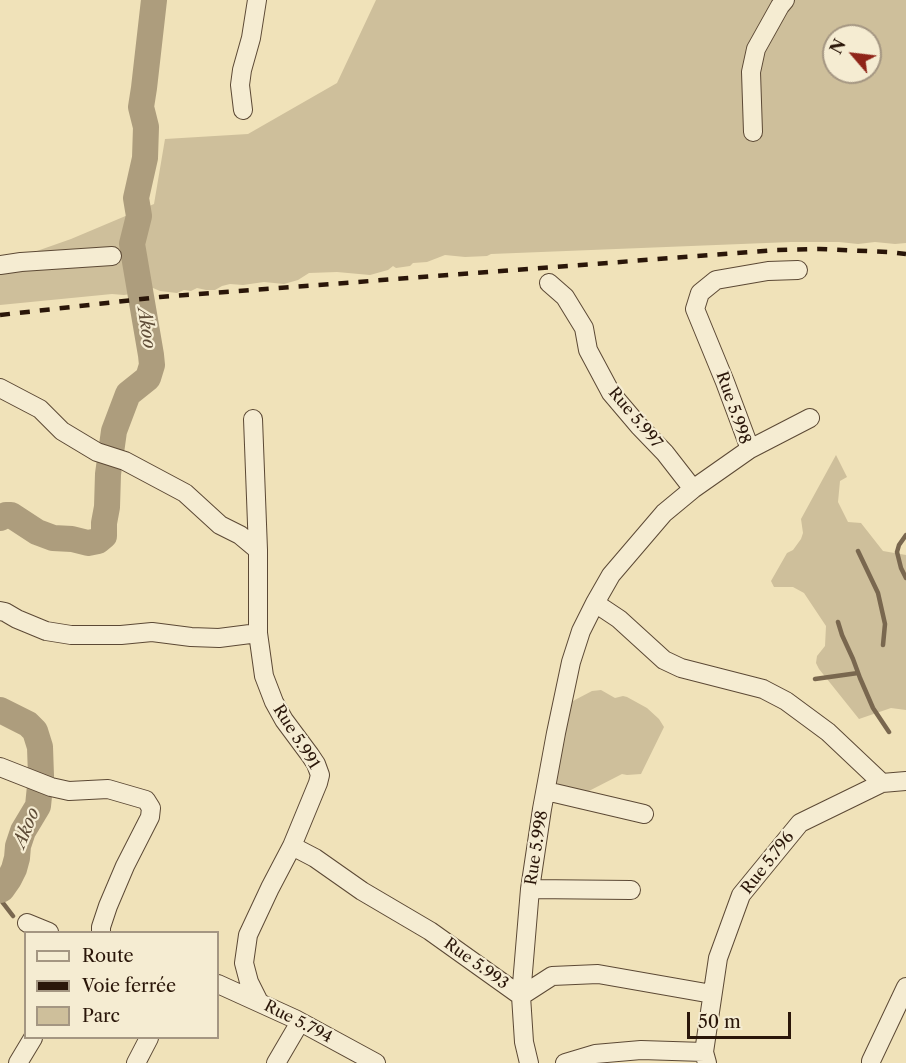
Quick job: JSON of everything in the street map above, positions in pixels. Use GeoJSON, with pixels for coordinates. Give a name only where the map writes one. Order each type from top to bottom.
{"type":"FeatureCollection","features":[{"type":"Feature","properties":{"kind":"street"},"geometry":{"type":"LineString","coordinates":[[243,110],[240,85],[257,0]]}},
{"type":"Feature","properties":{"kind":"street"},"geometry":{"type":"LineString","coordinates":[[753,132],[751,72],[756,49],[785,0]]}},
{"type":"Feature","properties":{"kind":"street"},"geometry":{"type":"LineString","coordinates":[[0,265],[112,256]]}},
{"type":"Feature","properties":{"kind":"street","name":"Rue 5.998"},"geometry":{"type":"LineString","coordinates":[[529,1063],[524,1042],[521,996],[530,889],[571,662],[581,631],[611,575],[664,513],[693,489],[750,449],[695,309],[700,293],[716,280],[768,271],[798,270]]}},
{"type":"Feature","properties":{"kind":"street","name":"Rue 5.997"},"geometry":{"type":"LineString","coordinates":[[549,283],[565,297],[584,328],[588,350],[611,393],[665,453],[693,489]]}},
{"type":"Feature","properties":{"kind":"street"},"geometry":{"type":"LineString","coordinates":[[0,388],[40,410],[62,431],[97,452],[125,461],[185,493],[220,525],[240,535],[258,550]]}},
{"type":"Feature","properties":{"kind":"street"},"geometry":{"type":"LineString","coordinates":[[750,449],[810,418]]}},
{"type":"Feature","properties":{"kind":"street","name":"Rue 5.991"},"geometry":{"type":"LineString","coordinates":[[253,419],[258,550],[258,633],[264,676],[284,720],[316,764],[320,775],[292,846],[248,935],[244,963],[249,982],[259,1002]]}},
{"type":"Feature","properties":{"kind":"street"},"geometry":{"type":"LineString","coordinates":[[595,603],[619,619],[664,660],[681,668],[763,689],[786,701],[828,732],[882,783]]}},
{"type":"Feature","properties":{"kind":"street"},"geometry":{"type":"LineString","coordinates":[[0,611],[46,631],[71,635],[121,635],[152,632],[219,638],[258,633]]}},
{"type":"Feature","properties":{"kind":"street"},"geometry":{"type":"LineString","coordinates":[[0,767],[51,787],[69,791],[108,789],[146,800],[151,808],[150,817],[108,906],[101,931]]}},
{"type":"Feature","properties":{"kind":"street","name":"Rue 5.796"},"geometry":{"type":"LineString","coordinates":[[565,1063],[595,1054],[641,1050],[705,1057],[718,958],[741,895],[800,823],[882,783],[906,781]]}},
{"type":"Feature","properties":{"kind":"street"},"geometry":{"type":"LineString","coordinates":[[546,791],[644,814]]}},
{"type":"Feature","properties":{"kind":"street","name":"Rue 5.993"},"geometry":{"type":"LineString","coordinates":[[292,846],[315,858],[362,891],[430,932],[521,996],[552,975],[598,974],[712,994]]}},
{"type":"Feature","properties":{"kind":"street"},"geometry":{"type":"LineString","coordinates":[[530,889],[631,890]]}},
{"type":"Feature","properties":{"kind":"street"},"geometry":{"type":"LineString","coordinates":[[27,923],[45,931]]}},
{"type":"Feature","properties":{"kind":"street","name":"Rue 5.794"},"geometry":{"type":"LineString","coordinates":[[219,984],[300,1022],[376,1063]]}},
{"type":"Feature","properties":{"kind":"street"},"geometry":{"type":"LineString","coordinates":[[871,1063],[906,987]]}},
{"type":"Feature","properties":{"kind":"street"},"geometry":{"type":"LineString","coordinates":[[276,1063],[300,1022]]}},
{"type":"Feature","properties":{"kind":"street"},"geometry":{"type":"LineString","coordinates":[[18,1063],[32,1039]]}},
{"type":"Feature","properties":{"kind":"street"},"geometry":{"type":"LineString","coordinates":[[136,1063],[148,1039]]}},
{"type":"Feature","properties":{"kind":"green space"},"geometry":{"type":"Polygon","coordinates":[[[376,0],[906,0],[906,243],[791,242],[491,254],[465,257],[445,255],[427,262],[413,263],[410,266],[396,268],[393,266],[388,270],[370,275],[337,272],[309,273],[298,280],[284,284],[264,282],[230,284],[215,290],[197,288],[177,293],[153,288],[124,295],[112,294],[0,305],[0,264],[71,239],[154,204],[165,139],[248,134],[337,83],[376,0]]]}},
{"type":"Feature","properties":{"kind":"green space"},"geometry":{"type":"Polygon","coordinates":[[[836,455],[847,477],[840,481],[838,502],[848,522],[861,523],[883,551],[906,555],[906,710],[891,708],[859,719],[816,663],[817,656],[825,646],[826,626],[804,593],[793,587],[774,587],[771,581],[787,553],[793,550],[801,539],[803,533],[801,519],[836,455]]]}},
{"type":"Feature","properties":{"kind":"green space"},"geometry":{"type":"Polygon","coordinates":[[[601,690],[615,698],[627,697],[647,708],[664,727],[641,774],[622,774],[585,793],[555,785],[562,739],[569,718],[571,702],[592,691],[601,690]]]}},
{"type":"Feature","properties":{"kind":"waterway","name":"Akoo"},"geometry":{"type":"LineString","coordinates":[[0,518],[11,515],[37,532],[53,538],[88,543],[98,541],[104,536],[108,474],[114,431],[128,394],[148,378],[152,365],[132,244],[139,216],[136,198],[145,158],[146,127],[141,107],[154,0]]}},
{"type":"Feature","properties":{"kind":"waterway"},"geometry":{"type":"LineString","coordinates":[[906,535],[897,552],[906,578]]}},
{"type":"Feature","properties":{"kind":"waterway"},"geometry":{"type":"LineString","coordinates":[[858,551],[878,593],[885,624],[883,645]]}},
{"type":"Feature","properties":{"kind":"waterway"},"geometry":{"type":"LineString","coordinates":[[838,622],[873,708],[889,732]]}},
{"type":"Feature","properties":{"kind":"waterway"},"geometry":{"type":"LineString","coordinates":[[815,679],[858,673]]}},
{"type":"Feature","properties":{"kind":"waterway","name":"Akoo"},"geometry":{"type":"LineString","coordinates":[[0,710],[28,724],[35,731],[40,747],[41,776],[38,806],[23,831],[14,869],[0,890]]}},
{"type":"Feature","properties":{"kind":"waterway"},"geometry":{"type":"LineString","coordinates":[[0,899],[13,916]]}},
{"type":"Feature","properties":{"kind":"railway"},"geometry":{"type":"LineString","coordinates":[[0,315],[160,297],[777,250],[819,249],[906,254]]}}]}
